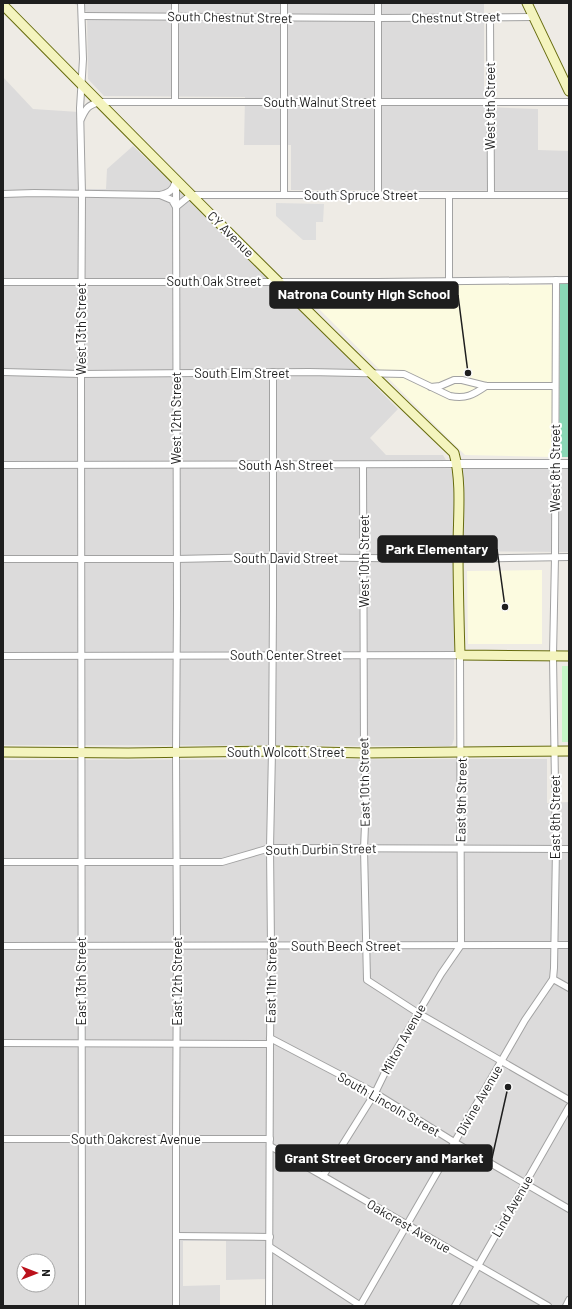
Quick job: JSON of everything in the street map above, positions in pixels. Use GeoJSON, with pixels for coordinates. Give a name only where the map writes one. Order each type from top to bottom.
{"type":"FeatureCollection","features":[{"type":"Feature","properties":{"kind":"main road"},"geometry":{"type":"LineString","coordinates":[[527,3],[569,91]]}},
{"type":"Feature","properties":{"kind":"main road","name":"CY Avenue"},"geometry":{"type":"LineString","coordinates":[[3,5],[278,281],[454,453],[457,464]]}},
{"type":"Feature","properties":{"kind":"main road"},"geometry":{"type":"LineString","coordinates":[[457,464],[460,655]]}},
{"type":"Feature","properties":{"kind":"main road","name":"South Center Street"},"geometry":{"type":"LineString","coordinates":[[460,655],[569,656]]}},
{"type":"Feature","properties":{"kind":"main road","name":"South Wolcott Street"},"geometry":{"type":"LineString","coordinates":[[3,752],[176,753],[272,751],[364,753],[569,751]]}},
{"type":"Feature","properties":{"kind":"street","name":"West 13th Street"},"geometry":{"type":"LineString","coordinates":[[81,656],[82,194],[80,108],[83,59],[82,3]]}},
{"type":"Feature","properties":{"kind":"street"},"geometry":{"type":"LineString","coordinates":[[175,3],[175,101]]}},
{"type":"Feature","properties":{"kind":"street"},"geometry":{"type":"LineString","coordinates":[[284,3],[284,195]]}},
{"type":"Feature","properties":{"kind":"street"},"geometry":{"type":"LineString","coordinates":[[378,3],[378,195]]}},
{"type":"Feature","properties":{"kind":"street","name":"South Chestnut Street"},"geometry":{"type":"LineString","coordinates":[[82,16],[378,18]]}},
{"type":"Feature","properties":{"kind":"street","name":"West 9th Street"},"geometry":{"type":"LineString","coordinates":[[490,17],[491,195]]}},
{"type":"Feature","properties":{"kind":"street","name":"Chestnut Street"},"geometry":{"type":"LineString","coordinates":[[378,18],[533,17]]}},
{"type":"Feature","properties":{"kind":"street"},"geometry":{"type":"LineString","coordinates":[[80,121],[90,104],[100,102]]}},
{"type":"Feature","properties":{"kind":"street","name":"South Walnut Street"},"geometry":{"type":"LineString","coordinates":[[100,102],[569,102]]}},
{"type":"Feature","properties":{"kind":"street"},"geometry":{"type":"LineString","coordinates":[[3,194],[160,195],[167,193],[174,188],[176,179]]}},
{"type":"Feature","properties":{"kind":"street","name":"West 12th Street"},"geometry":{"type":"LineString","coordinates":[[176,179],[176,656]]}},
{"type":"Feature","properties":{"kind":"street"},"geometry":{"type":"LineString","coordinates":[[160,195],[172,200],[176,207],[186,198],[193,195]]}},
{"type":"Feature","properties":{"kind":"street","name":"South Spruce Street"},"geometry":{"type":"LineString","coordinates":[[193,195],[569,195]]}},
{"type":"Feature","properties":{"kind":"street"},"geometry":{"type":"LineString","coordinates":[[449,195],[449,281]]}},
{"type":"Feature","properties":{"kind":"street","name":"West 8th Street"},"geometry":{"type":"LineString","coordinates":[[553,656],[555,557],[556,280]]}},
{"type":"Feature","properties":{"kind":"street","name":"South Oak Street"},"geometry":{"type":"LineString","coordinates":[[3,282],[569,280]]}},
{"type":"Feature","properties":{"kind":"street","name":"South Elm Street"},"geometry":{"type":"LineString","coordinates":[[3,372],[81,374],[273,372],[404,374],[455,397],[471,396],[486,386]]}},
{"type":"Feature","properties":{"kind":"street","name":"East 11th Street"},"geometry":{"type":"LineString","coordinates":[[270,1306],[270,848],[272,751],[273,372]]}},
{"type":"Feature","properties":{"kind":"street"},"geometry":{"type":"LineString","coordinates":[[430,387],[440,386],[454,380],[462,380],[486,386],[555,386]]}},
{"type":"Feature","properties":{"kind":"street","name":"South Ash Street"},"geometry":{"type":"LineString","coordinates":[[3,465],[569,464]]}},
{"type":"Feature","properties":{"kind":"street","name":"West 10th Street"},"geometry":{"type":"LineString","coordinates":[[363,465],[364,656]]}},
{"type":"Feature","properties":{"kind":"street","name":"South David Street"},"geometry":{"type":"LineString","coordinates":[[3,559],[176,559],[273,557],[458,559],[569,557]]}},
{"type":"Feature","properties":{"kind":"street","name":"South Center Street"},"geometry":{"type":"LineString","coordinates":[[3,656],[176,656],[272,654],[364,656],[460,655]]}},
{"type":"Feature","properties":{"kind":"street","name":"East 9th Street"},"geometry":{"type":"LineString","coordinates":[[460,655],[461,945]]}},
{"type":"Feature","properties":{"kind":"street","name":"East 13th Street"},"geometry":{"type":"LineString","coordinates":[[81,656],[82,1306]]}},
{"type":"Feature","properties":{"kind":"street","name":"East 12th Street"},"geometry":{"type":"LineString","coordinates":[[176,656],[176,862],[178,946],[176,1306]]}},
{"type":"Feature","properties":{"kind":"street","name":"East 10th Street"},"geometry":{"type":"LineString","coordinates":[[364,656],[364,753],[366,801],[364,849],[367,980],[418,1013]]}},
{"type":"Feature","properties":{"kind":"street","name":"East 8th Street"},"geometry":{"type":"LineString","coordinates":[[553,656],[556,848],[555,945],[553,979]]}},
{"type":"Feature","properties":{"kind":"street","name":"South Durbin Street"},"geometry":{"type":"LineString","coordinates":[[3,862],[222,862],[270,848],[364,849],[460,847],[569,849]]}},
{"type":"Feature","properties":{"kind":"street","name":"Milton Avenue"},"geometry":{"type":"LineString","coordinates":[[323,1176],[374,1093],[394,1054],[441,974],[461,945]]}},
{"type":"Feature","properties":{"kind":"street","name":"South Beech Street"},"geometry":{"type":"LineString","coordinates":[[3,946],[569,945]]}},
{"type":"Feature","properties":{"kind":"street"},"geometry":{"type":"LineString","coordinates":[[553,979],[569,988]]}},
{"type":"Feature","properties":{"kind":"street","name":"Divine Avenue"},"geometry":{"type":"LineString","coordinates":[[361,1306],[525,1020],[553,979]]}},
{"type":"Feature","properties":{"kind":"street"},"geometry":{"type":"LineString","coordinates":[[418,1013],[569,1100]]}},
{"type":"Feature","properties":{"kind":"street","name":"South Lincoln Street"},"geometry":{"type":"LineString","coordinates":[[3,1043],[177,1044],[270,1041],[374,1093],[524,1184],[569,1209]]}},
{"type":"Feature","properties":{"kind":"street","name":"Lind Avenue"},"geometry":{"type":"LineString","coordinates":[[455,1306],[569,1107]]}},
{"type":"Feature","properties":{"kind":"street","name":"South Oakcrest Avenue"},"geometry":{"type":"LineString","coordinates":[[3,1139],[270,1139]]}},
{"type":"Feature","properties":{"kind":"street","name":"Oakcrest Avenue"},"geometry":{"type":"LineString","coordinates":[[270,1146],[548,1306]]}},
{"type":"Feature","properties":{"kind":"street"},"geometry":{"type":"LineString","coordinates":[[176,1236],[270,1236]]}},
{"type":"Feature","properties":{"kind":"street"},"geometry":{"type":"LineString","coordinates":[[270,1247],[361,1306]]}},
{"type":"Feature","properties":{"kind":"street"},"geometry":{"type":"LineString","coordinates":[[566,1306],[569,1300]]}},
{"type":"Feature","properties":{"kind":"shaded area"},"geometry":{"type":"Polygon","coordinates":[[[73,3],[484,3],[484,107],[538,109],[538,150],[569,151],[569,191],[291,190],[291,145],[244,145],[245,97],[104,96],[88,79],[87,12],[73,3]]]}},
{"type":"Feature","properties":{"kind":"shaded area"},"geometry":{"type":"Polygon","coordinates":[[[3,77],[33,109],[79,112],[79,189],[106,189],[107,169],[133,146],[196,205],[398,409],[370,438],[386,455],[443,455],[451,469],[569,469],[569,552],[454,551],[454,739],[452,745],[3,745],[3,77]]]}},
{"type":"Feature","properties":{"kind":"shaded area"},"geometry":{"type":"Polygon","coordinates":[[[276,203],[324,204],[323,222],[316,222],[316,240],[303,240],[276,216],[276,203]]]}},
{"type":"Feature","properties":{"kind":"shaded area"},"geometry":{"type":"Polygon","coordinates":[[[303,284],[552,285],[552,457],[465,455],[301,291],[303,284]]]}},
{"type":"Feature","properties":{"kind":"shaded area"},"geometry":{"type":"Polygon","coordinates":[[[542,570],[542,644],[468,644],[467,571],[542,570]]]}},
{"type":"Feature","properties":{"kind":"shaded area"},"geometry":{"type":"Polygon","coordinates":[[[547,759],[547,803],[569,802],[569,1306],[266,1306],[266,1279],[226,1280],[226,1241],[183,1241],[183,1286],[220,1285],[220,1306],[3,1306],[3,760],[547,759]]]}},
{"type":"Feature","properties":{"kind":"green space"},"geometry":{"type":"Polygon","coordinates":[[[560,284],[569,284],[569,457],[559,457],[560,284]]]}},
{"type":"Feature","properties":{"kind":"green space"},"geometry":{"type":"Polygon","coordinates":[[[562,666],[569,666],[569,742],[562,742],[562,666]]]}},
{"type":"Feature","properties":{"kind":"place","name":"Natrona County High School"},"geometry":{"type":"Point","coordinates":[468,373]}},
{"type":"Feature","properties":{"kind":"place","name":"Park Elementary"},"geometry":{"type":"Point","coordinates":[505,607]}},
{"type":"Feature","properties":{"kind":"place","name":"Grant Street Grocery and Market"},"geometry":{"type":"Point","coordinates":[508,1087]}}]}
